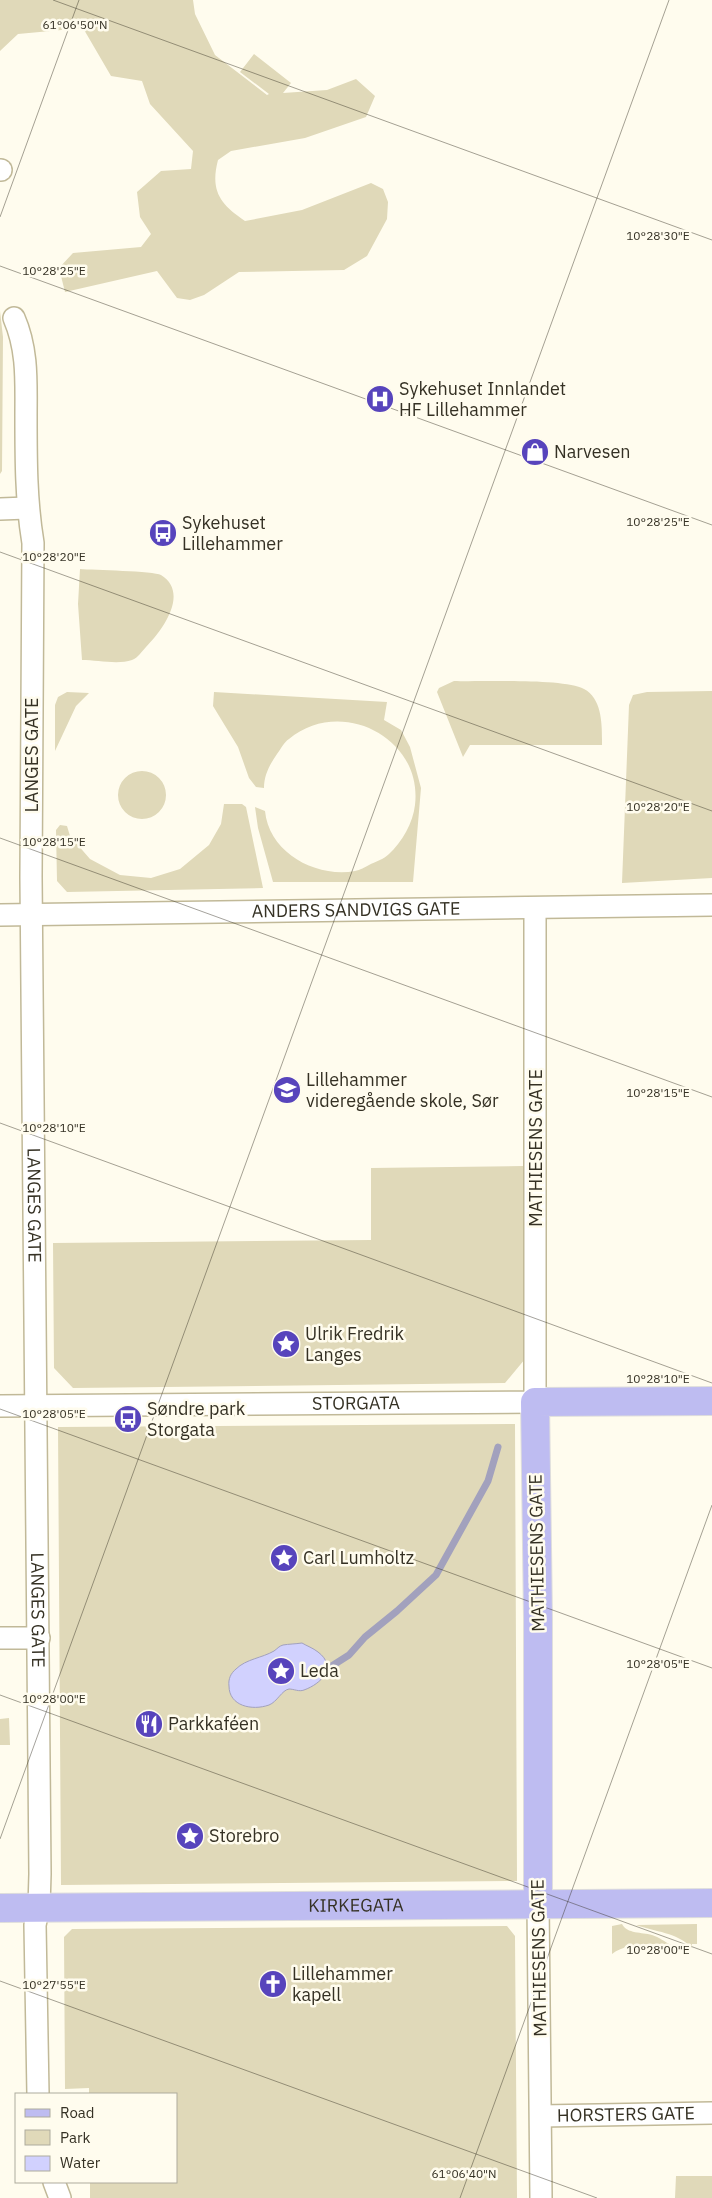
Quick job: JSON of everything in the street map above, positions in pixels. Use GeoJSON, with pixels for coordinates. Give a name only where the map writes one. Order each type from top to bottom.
{"type":"FeatureCollection","features":[{"type":"Feature","properties":{"kind":"main road","name":"STORGATA"},"geometry":{"type":"LineString","coordinates":[[535,1402],[712,1401]]}},
{"type":"Feature","properties":{"kind":"main road","name":"MATHIESENS GATE"},"geometry":{"type":"LineString","coordinates":[[535,1402],[538,1618],[538,1903]]}},
{"type":"Feature","properties":{"kind":"main road","name":"KIRKEGATA"},"geometry":{"type":"LineString","coordinates":[[0,1908],[712,1903]]}},
{"type":"Feature","properties":{"kind":"street","name":"LANGES GATE"},"geometry":{"type":"LineString","coordinates":[[14,318],[22,338],[26,375],[27,508],[33,543],[32,914],[40,1907],[36,1925],[38,2093]]}},
{"type":"Feature","properties":{"kind":"street"},"geometry":{"type":"LineString","coordinates":[[0,509],[27,508]]}},
{"type":"Feature","properties":{"kind":"street","name":"ANDERS SANDVIGS GATE"},"geometry":{"type":"LineString","coordinates":[[0,914],[712,905]]}},
{"type":"Feature","properties":{"kind":"street","name":"MATHIESENS GATE"},"geometry":{"type":"LineString","coordinates":[[535,908],[535,1402]]}},
{"type":"Feature","properties":{"kind":"street","name":"STORGATA"},"geometry":{"type":"LineString","coordinates":[[0,1406],[535,1402]]}},
{"type":"Feature","properties":{"kind":"street"},"geometry":{"type":"LineString","coordinates":[[0,1638],[39,1638]]}},
{"type":"Feature","properties":{"kind":"street","name":"MATHIESENS GATE"},"geometry":{"type":"LineString","coordinates":[[538,1903],[541,2198]]}},
{"type":"Feature","properties":{"kind":"street","name":"HORSTERS GATE"},"geometry":{"type":"LineString","coordinates":[[541,2116],[712,2113]]}},
{"type":"Feature","properties":{"kind":"street"},"geometry":{"type":"LineString","coordinates":[[54,2183],[60,2198]]}},
{"type":"Feature","properties":{"kind":"green space"},"geometry":{"type":"Polygon","coordinates":[[[0,0],[193,0],[195,14],[215,55],[267,95],[269,94],[240,72],[254,54],[291,83],[283,93],[327,90],[356,79],[375,96],[366,117],[305,138],[231,151],[218,160],[215,180],[216,188],[223,202],[245,221],[302,210],[371,183],[383,189],[388,202],[387,219],[367,256],[344,270],[239,272],[204,295],[190,300],[177,298],[157,271],[65,292],[59,268],[73,253],[141,247],[151,234],[140,217],[137,192],[161,171],[191,169],[193,151],[150,104],[142,81],[111,76],[83,28],[18,34],[0,51],[0,0]]]}},
{"type":"Feature","properties":{"kind":"green space"},"geometry":{"type":"Polygon","coordinates":[[[0,311],[3,337],[2,471],[0,474],[0,311]]]}},
{"type":"Feature","properties":{"kind":"green space"},"geometry":{"type":"Polygon","coordinates":[[[80,569],[156,574],[161,575],[169,583],[173,592],[170,612],[159,632],[134,659],[120,662],[82,660],[78,604],[80,569]]]}},
{"type":"Feature","properties":{"kind":"green space"},"geometry":{"type":"Polygon","coordinates":[[[454,681],[559,683],[584,689],[595,699],[598,706],[602,745],[470,745],[463,757],[437,692],[439,688],[454,681]]]}},
{"type":"Feature","properties":{"kind":"green space"},"geometry":{"type":"Polygon","coordinates":[[[712,691],[712,878],[622,883],[629,705],[633,695],[647,692],[712,691]]]}},
{"type":"Feature","properties":{"kind":"green space"},"geometry":{"type":"Polygon","coordinates":[[[67,692],[89,693],[76,706],[55,751],[55,705],[58,697],[67,692]]]}},
{"type":"Feature","properties":{"kind":"green space"},"geometry":{"type":"Polygon","coordinates":[[[214,692],[387,702],[384,720],[401,730],[410,747],[421,788],[413,882],[273,882],[258,828],[255,807],[265,811],[268,826],[275,839],[297,859],[310,866],[325,870],[355,871],[387,856],[402,838],[414,812],[414,781],[406,760],[392,743],[374,730],[353,723],[331,722],[309,727],[287,740],[274,758],[266,774],[264,788],[256,787],[249,778],[238,747],[213,706],[214,692]]]}},
{"type":"Feature","properties":{"kind":"green space"},"geometry":{"type":"Polygon","coordinates":[[[142,771],[151,773],[159,778],[164,786],[166,795],[164,804],[159,812],[151,817],[142,819],[133,817],[125,812],[120,804],[118,795],[120,786],[125,778],[133,773],[142,771]]]}},
{"type":"Feature","properties":{"kind":"green space"},"geometry":{"type":"Polygon","coordinates":[[[224,804],[242,804],[246,807],[263,888],[67,892],[57,881],[56,830],[60,825],[67,826],[70,836],[90,859],[120,875],[151,878],[180,869],[209,845],[221,824],[224,804]]]}},
{"type":"Feature","properties":{"kind":"green space"},"geometry":{"type":"Polygon","coordinates":[[[523,1166],[525,1359],[505,1383],[73,1388],[54,1368],[53,1243],[371,1240],[371,1168],[523,1166]]]}},
{"type":"Feature","properties":{"kind":"green space"},"geometry":{"type":"Polygon","coordinates":[[[515,1424],[517,1881],[61,1885],[58,1427],[515,1424]]]}},
{"type":"Feature","properties":{"kind":"green space"},"geometry":{"type":"Polygon","coordinates":[[[9,1718],[10,1745],[0,1745],[0,1719],[9,1718]]]}},
{"type":"Feature","properties":{"kind":"green space"},"geometry":{"type":"Polygon","coordinates":[[[622,1924],[627,1930],[655,1936],[671,1945],[648,1944],[625,1947],[612,1954],[612,1926],[622,1924]]]}},
{"type":"Feature","properties":{"kind":"green space"},"geometry":{"type":"Polygon","coordinates":[[[697,1924],[697,1944],[692,1944],[692,1948],[673,1936],[636,1925],[697,1924]]]}},
{"type":"Feature","properties":{"kind":"green space"},"geometry":{"type":"Polygon","coordinates":[[[507,1926],[515,1936],[517,2198],[90,2198],[90,2183],[178,2183],[178,2093],[89,2093],[89,2088],[65,2089],[64,1937],[72,1929],[507,1926]]]}},
{"type":"Feature","properties":{"kind":"green space"},"geometry":{"type":"Polygon","coordinates":[[[676,2176],[712,2176],[712,2198],[675,2198],[676,2176]]]}},
{"type":"Feature","properties":{"kind":"water"},"geometry":{"type":"Polygon","coordinates":[[[302,1643],[318,1652],[327,1663],[325,1674],[316,1684],[302,1691],[286,1690],[272,1703],[262,1707],[249,1707],[237,1702],[233,1698],[230,1693],[229,1679],[240,1666],[274,1651],[282,1645],[302,1643]]]}},
{"type":"Feature","properties":{"kind":"waterway"},"geometry":{"type":"LineString","coordinates":[[327,1669],[349,1655],[365,1637],[436,1575],[488,1481],[498,1447]]}},
{"type":"Feature","properties":{"kind":"place","name":"Sykehuset Innlandet HF Lillehammer"},"geometry":{"type":"Point","coordinates":[380,399]}},
{"type":"Feature","properties":{"kind":"place","name":"Narvesen"},"geometry":{"type":"Point","coordinates":[535,452]}},
{"type":"Feature","properties":{"kind":"place","name":"Sykehuset Lillehammer"},"geometry":{"type":"Point","coordinates":[163,533]}},
{"type":"Feature","properties":{"kind":"place","name":"Lillehammer videregående skole, Sør"},"geometry":{"type":"Point","coordinates":[287,1090]}},
{"type":"Feature","properties":{"kind":"place","name":"Ulrik Fredrik Langes"},"geometry":{"type":"Point","coordinates":[286,1344]}},
{"type":"Feature","properties":{"kind":"place","name":"Søndre park Storgata"},"geometry":{"type":"Point","coordinates":[128,1419]}},
{"type":"Feature","properties":{"kind":"place","name":"Carl Lumholtz"},"geometry":{"type":"Point","coordinates":[284,1558]}},
{"type":"Feature","properties":{"kind":"place","name":"Leda"},"geometry":{"type":"Point","coordinates":[281,1671]}},
{"type":"Feature","properties":{"kind":"place","name":"Parkkaféen"},"geometry":{"type":"Point","coordinates":[149,1724]}},
{"type":"Feature","properties":{"kind":"place","name":"Storebro"},"geometry":{"type":"Point","coordinates":[190,1836]}},
{"type":"Feature","properties":{"kind":"place","name":"Lillehammer kapell"},"geometry":{"type":"Point","coordinates":[273,1984]}}]}
